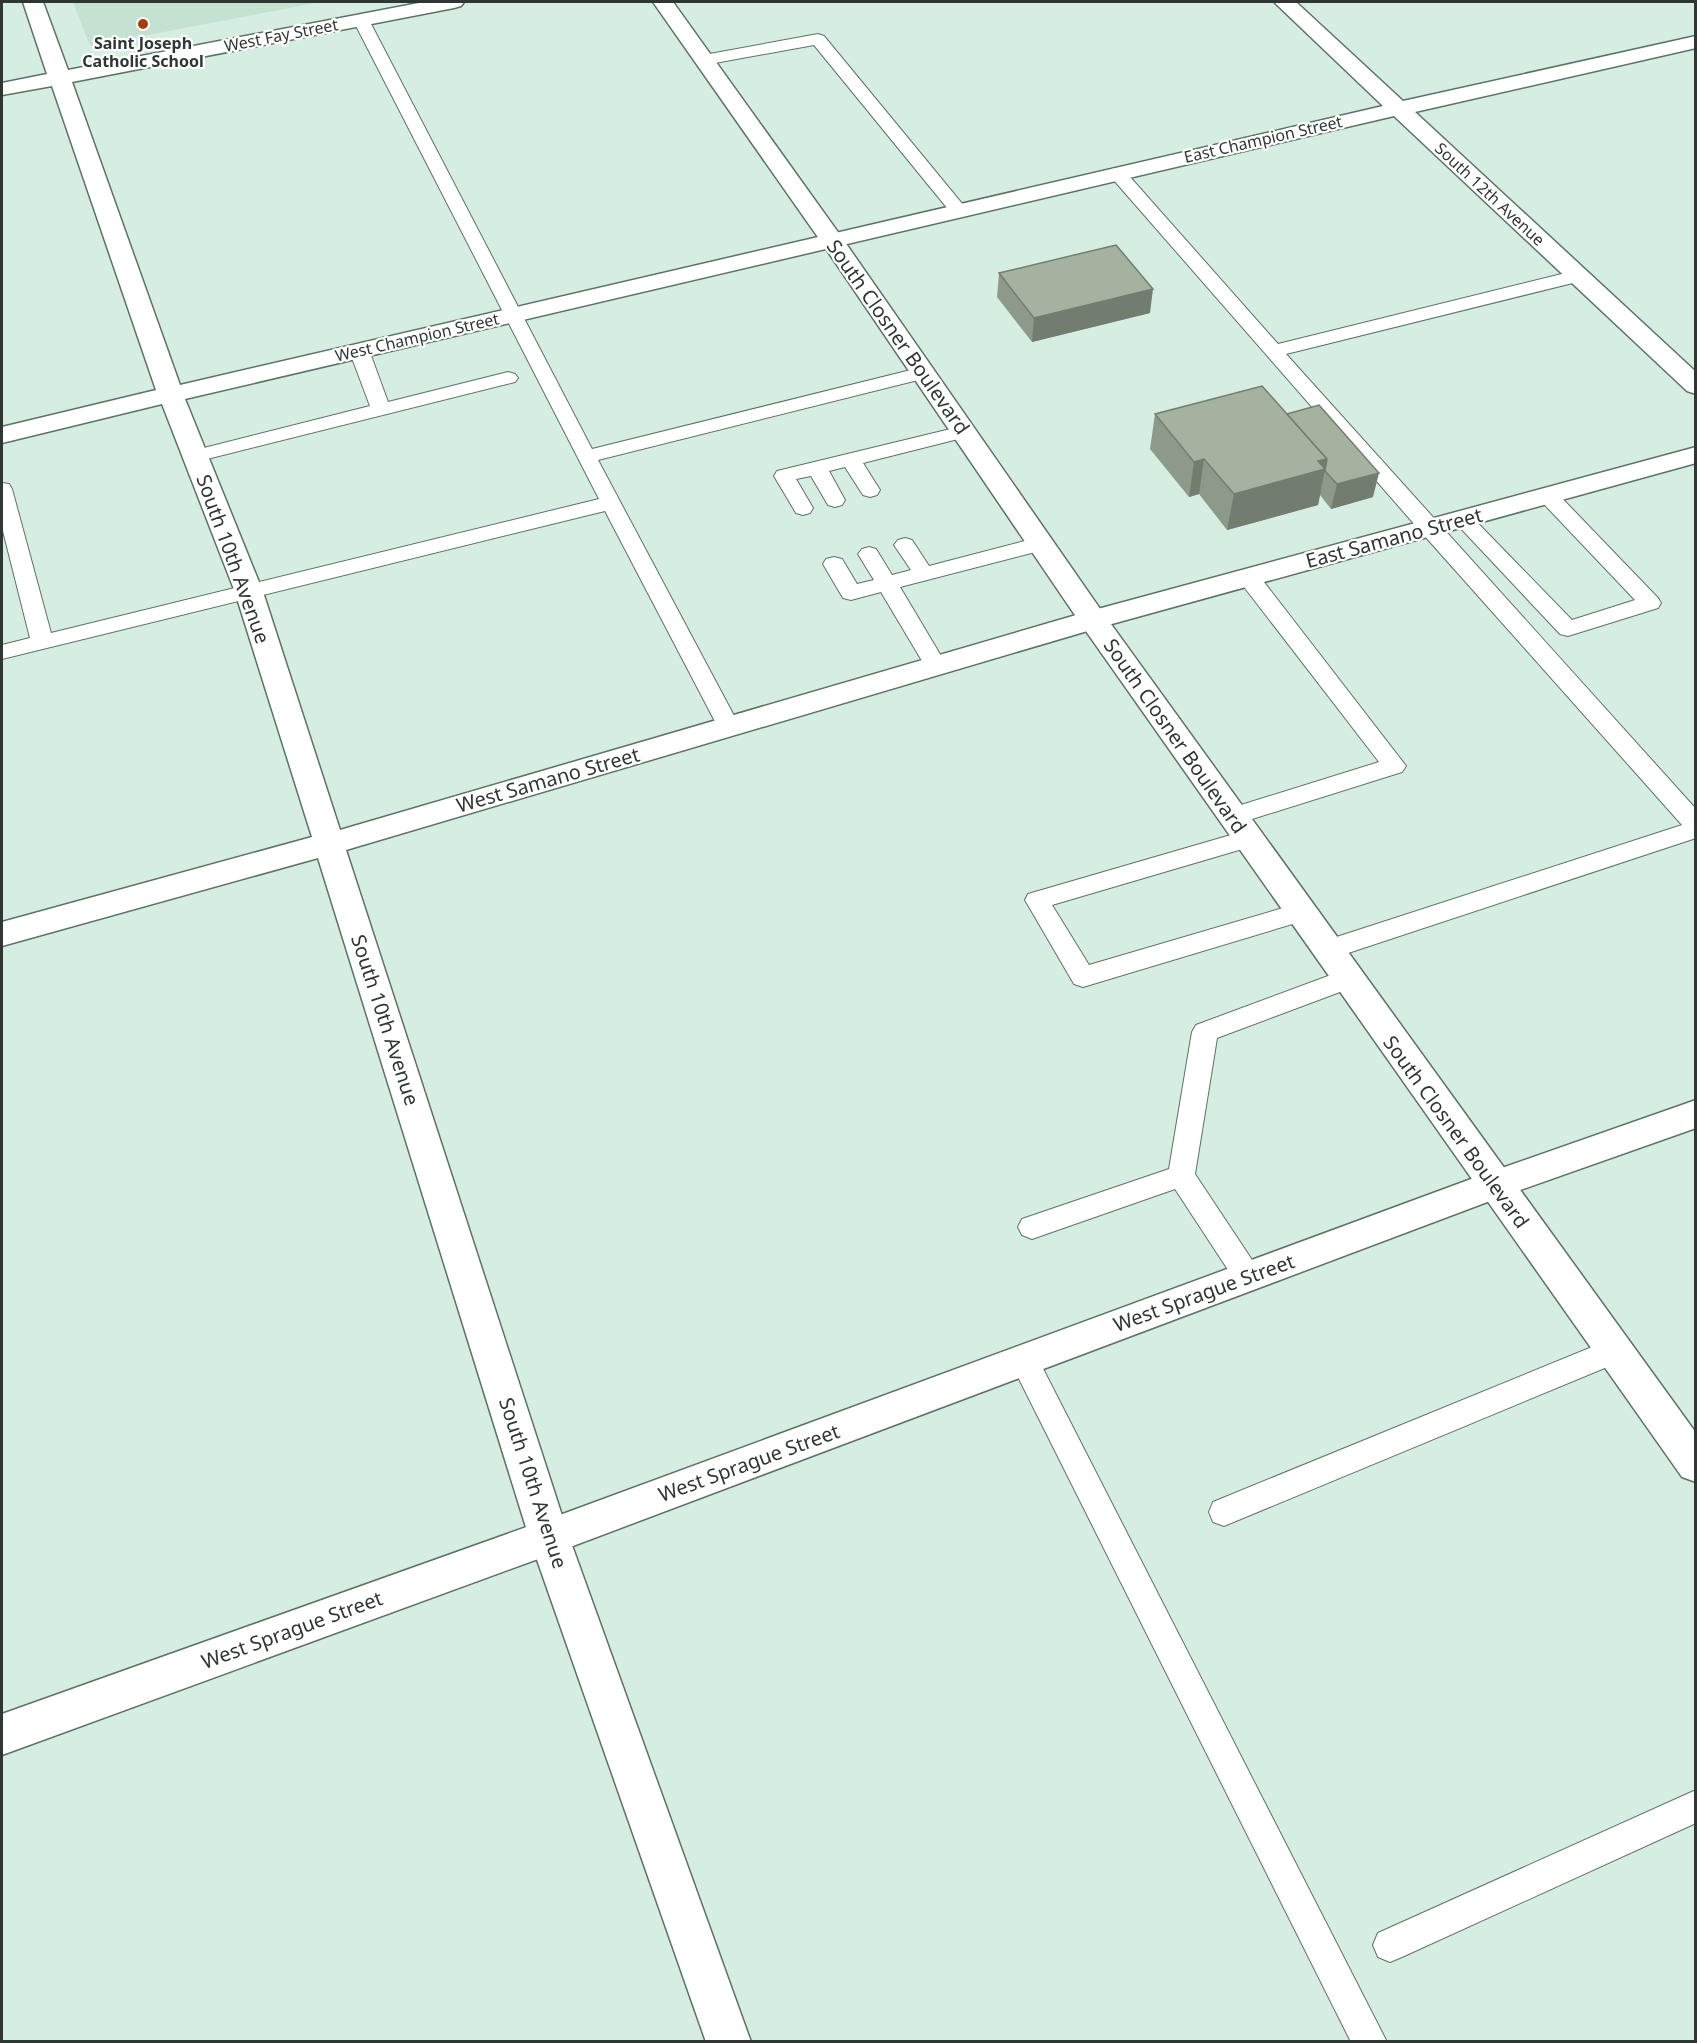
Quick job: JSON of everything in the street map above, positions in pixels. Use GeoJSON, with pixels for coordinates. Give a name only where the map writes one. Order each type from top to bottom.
{"type":"FeatureCollection","features":[{"type":"Feature","properties":{"kind":"street","name":"South 10th Avenue"},"geometry":{"type":"LineString","coordinates":[[33,2],[170,393],[249,592],[549,1537],[729,2042]]}},
{"type":"Feature","properties":{"kind":"street","name":"West Fay Street"},"geometry":{"type":"LineString","coordinates":[[2,89],[454,2]]}},
{"type":"Feature","properties":{"kind":"street","name":"South Closner Boulevard"},"geometry":{"type":"LineString","coordinates":[[663,2],[832,240],[1093,620],[1695,1465]]}},
{"type":"Feature","properties":{"kind":"street","name":"South 12th Avenue"},"geometry":{"type":"LineString","coordinates":[[1284,2],[1695,386]]}},
{"type":"Feature","properties":{"kind":"street","name":"East Champion Street"},"geometry":{"type":"LineString","coordinates":[[832,240],[1399,108],[1695,42]]}},
{"type":"Feature","properties":{"kind":"street","name":"West Champion Street"},"geometry":{"type":"LineString","coordinates":[[2,435],[170,393],[512,316],[832,240]]}},
{"type":"Feature","properties":{"kind":"street","name":"East Samano Street"},"geometry":{"type":"LineString","coordinates":[[1093,620],[1695,455]]}},
{"type":"Feature","properties":{"kind":"street","name":"West Samano Street"},"geometry":{"type":"LineString","coordinates":[[2,934],[329,844],[1093,620]]}},
{"type":"Feature","properties":{"kind":"street","name":"West Sprague Street"},"geometry":{"type":"LineString","coordinates":[[2,1735],[549,1537],[1494,1185],[1695,1114]]}},
{"type":"Feature","properties":{"kind":"lane"},"geometry":{"type":"LineString","coordinates":[[361,20],[512,316],[729,727]]}},
{"type":"Feature","properties":{"kind":"lane"},"geometry":{"type":"LineString","coordinates":[[704,60],[818,39],[958,210]]}},
{"type":"Feature","properties":{"kind":"lane"},"geometry":{"type":"LineString","coordinates":[[1118,173],[1695,827],[1327,950]]}},
{"type":"Feature","properties":{"kind":"lane"},"geometry":{"type":"LineString","coordinates":[[1274,351],[1578,276]]}},
{"type":"Feature","properties":{"kind":"lane"},"geometry":{"type":"LineString","coordinates":[[358,350],[381,410]]}},
{"type":"Feature","properties":{"kind":"lane"},"geometry":{"type":"LineString","coordinates":[[586,457],[922,373]]}},
{"type":"Feature","properties":{"kind":"lane"},"geometry":{"type":"LineString","coordinates":[[195,456],[508,378]]}},
{"type":"Feature","properties":{"kind":"lane"},"geometry":{"type":"LineString","coordinates":[[732,431],[746,416]]}},
{"type":"Feature","properties":{"kind":"lane"},"geometry":{"type":"LineString","coordinates":[[803,508],[784,476],[963,432]]}},
{"type":"Feature","properties":{"kind":"lane"},"geometry":{"type":"LineString","coordinates":[[660,438],[684,444]]}},
{"type":"Feature","properties":{"kind":"lane"},"geometry":{"type":"LineString","coordinates":[[851,459],[870,490]]}},
{"type":"Feature","properties":{"kind":"lane"},"geometry":{"type":"LineString","coordinates":[[817,468],[835,500]]}},
{"type":"Feature","properties":{"kind":"lane"},"geometry":{"type":"LineString","coordinates":[[2,489],[42,642]]}},
{"type":"Feature","properties":{"kind":"lane"},"geometry":{"type":"LineString","coordinates":[[1462,519],[1568,629],[1650,603],[1548,496]]}},
{"type":"Feature","properties":{"kind":"lane"},"geometry":{"type":"LineString","coordinates":[[2,652],[610,503]]}},
{"type":"Feature","properties":{"kind":"lane"},"geometry":{"type":"LineString","coordinates":[[834,564],[851,593],[1040,544]]}},
{"type":"Feature","properties":{"kind":"lane"},"geometry":{"type":"LineString","coordinates":[[905,545],[924,574]]}},
{"type":"Feature","properties":{"kind":"lane"},"geometry":{"type":"LineString","coordinates":[[869,554],[936,666]]}},
{"type":"Feature","properties":{"kind":"lane"},"geometry":{"type":"LineString","coordinates":[[1233,816],[1394,766],[1249,578]]}},
{"type":"Feature","properties":{"kind":"lane"},"geometry":{"type":"LineString","coordinates":[[1248,839],[1037,900],[1083,977],[1300,912]]}},
{"type":"Feature","properties":{"kind":"lane"},"geometry":{"type":"LineString","coordinates":[[1248,1276],[1181,1176],[1205,1032],[1347,979]]}},
{"type":"Feature","properties":{"kind":"lane"},"geometry":{"type":"LineString","coordinates":[[1032,1227],[1181,1176]]}},
{"type":"Feature","properties":{"kind":"lane"},"geometry":{"type":"LineString","coordinates":[[1224,1512],[1614,1352]]}},
{"type":"Feature","properties":{"kind":"lane"},"geometry":{"type":"LineString","coordinates":[[1024,1360],[1370,2042]]}},
{"type":"Feature","properties":{"kind":"lane"},"geometry":{"type":"LineString","coordinates":[[1390,1944],[1695,1806]]}},
{"type":"Feature","properties":{"kind":"shaded area","name":"Saint Joseph Catholic School"},"geometry":{"type":"Polygon","coordinates":[[[73,2],[321,2],[90,46],[73,2]]]}},
{"type":"Feature","properties":{"kind":"building"},"geometry":{"type":"Polygon","coordinates":[[[1116,245],[1153,289],[1034,318],[999,273],[1116,245]]]}},
{"type":"Feature","properties":{"kind":"building"},"geometry":{"type":"Polygon","coordinates":[[[1262,386],[1327,459],[1318,461],[1325,469],[1234,494],[1204,459],[1194,462],[1155,414],[1262,386]]]}},
{"type":"Feature","properties":{"kind":"building"},"geometry":{"type":"Polygon","coordinates":[[[1319,405],[1379,473],[1337,484],[1325,471],[1327,459],[1287,414],[1319,405]]]}},
{"type":"Feature","properties":{"kind":"place","name":"Saint Joseph Catholic School"},"geometry":{"type":"Point","coordinates":[143,24]}}]}
